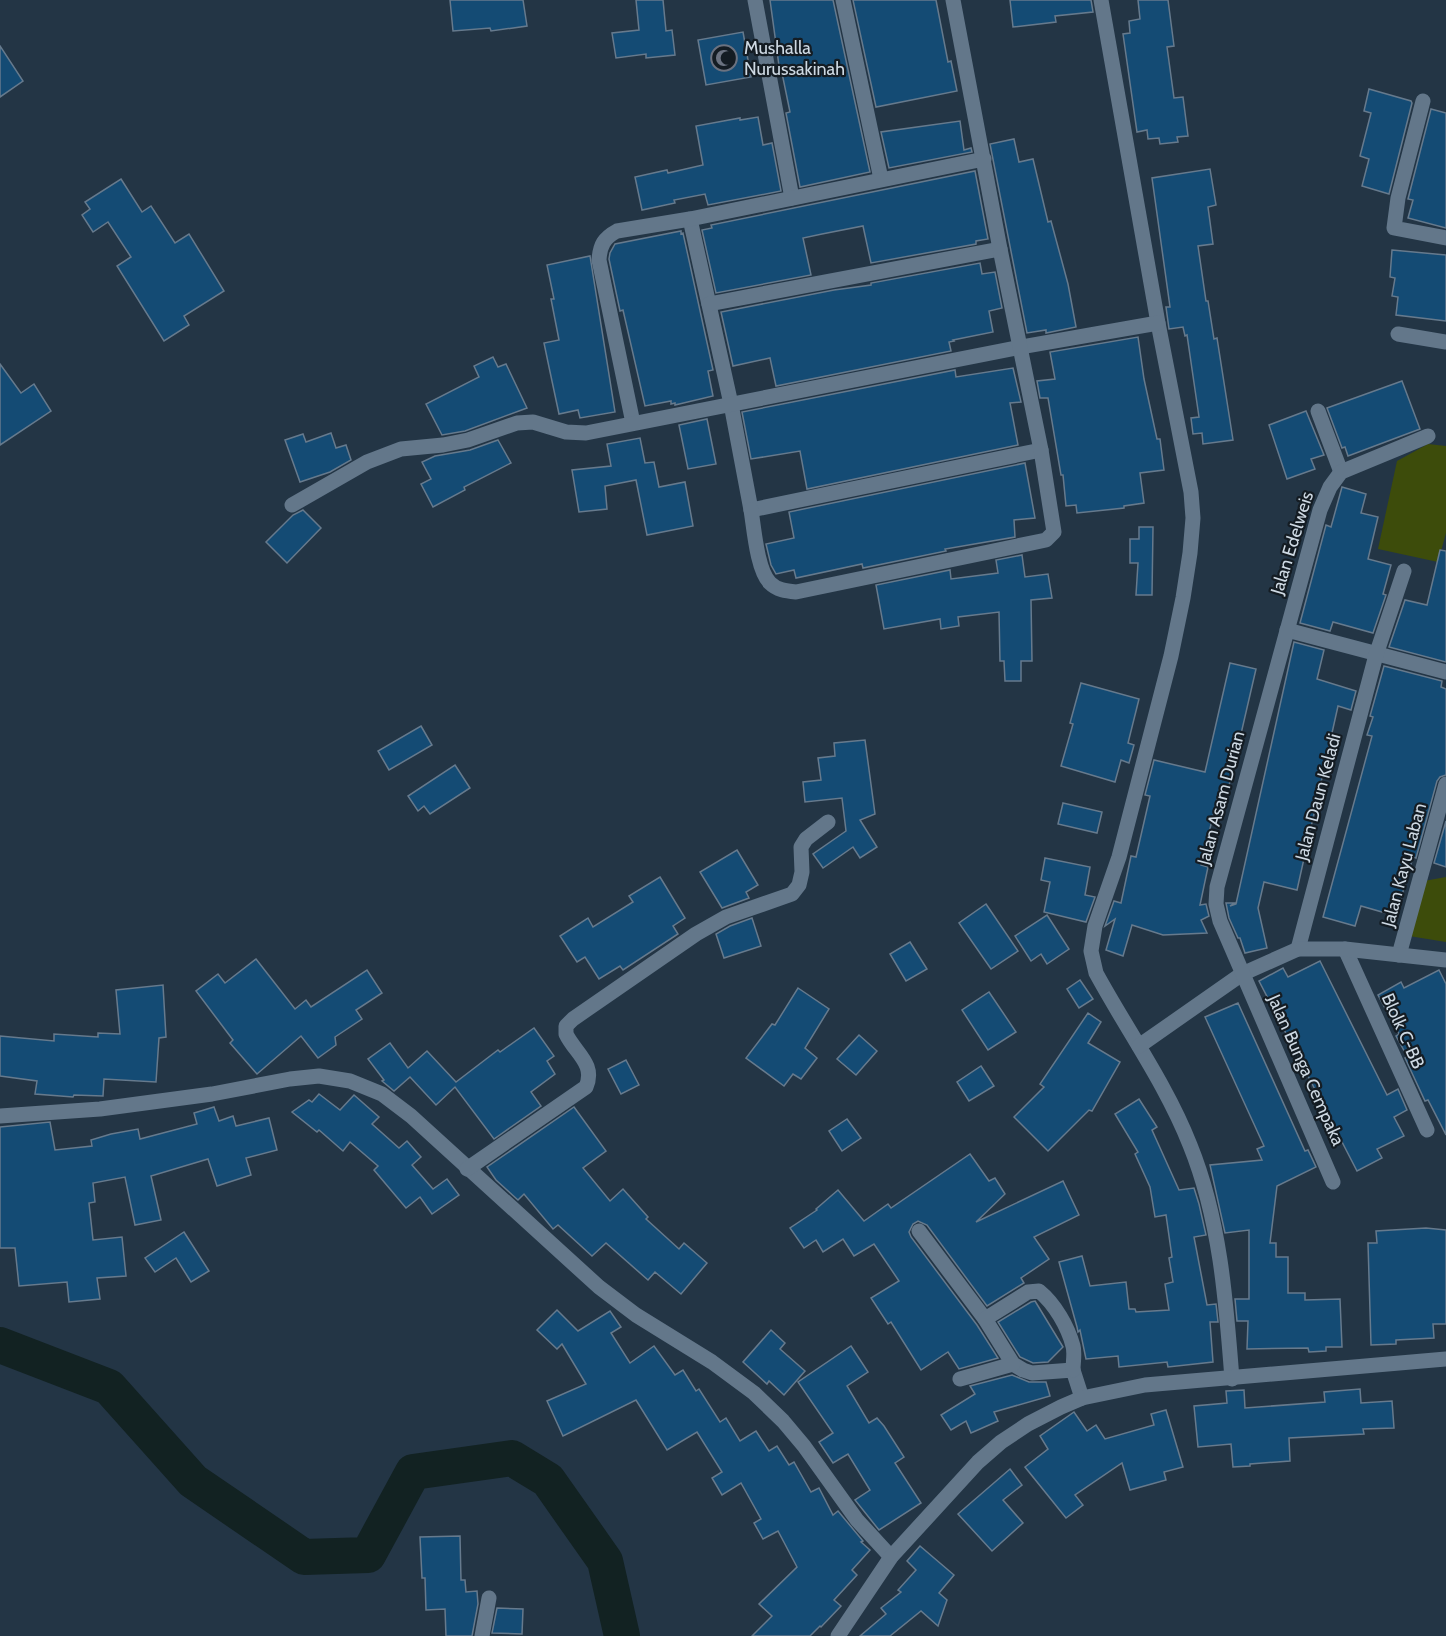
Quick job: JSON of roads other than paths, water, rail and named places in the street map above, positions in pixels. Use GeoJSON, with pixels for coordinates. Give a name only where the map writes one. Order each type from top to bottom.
{"type":"FeatureCollection","features":[{"type":"Feature","properties":{"kind":"street"},"geometry":{"type":"LineString","coordinates":[[754,0],[792,198]]}},
{"type":"Feature","properties":{"kind":"street"},"geometry":{"type":"LineString","coordinates":[[843,0],[881,179]]}},
{"type":"Feature","properties":{"kind":"street"},"geometry":{"type":"LineString","coordinates":[[690,219],[731,404],[761,565],[765,578],[771,584],[781,590],[796,592],[1052,537],[1055,525],[953,0]]}},
{"type":"Feature","properties":{"kind":"street"},"geometry":{"type":"LineString","coordinates":[[1101,0],[1158,323],[1191,492],[1193,518],[1190,554],[1171,656],[1119,857],[1095,926],[1091,951],[1096,973],[1169,1099],[1190,1146],[1207,1197],[1226,1298],[1232,1379]]}},
{"type":"Feature","properties":{"kind":"street"},"geometry":{"type":"LineString","coordinates":[[1423,101],[1398,198],[1394,228],[1446,238]]}},
{"type":"Feature","properties":{"kind":"street"},"geometry":{"type":"LineString","coordinates":[[633,423],[599,260],[599,250],[607,237],[617,231],[690,219],[984,159]]}},
{"type":"Feature","properties":{"kind":"street"},"geometry":{"type":"LineString","coordinates":[[709,304],[1000,249]]}},
{"type":"Feature","properties":{"kind":"street"},"geometry":{"type":"LineString","coordinates":[[292,505],[367,462],[401,449],[468,440],[517,423],[533,422],[566,432],[586,433],[1021,347],[1158,323]]}},
{"type":"Feature","properties":{"kind":"street"},"geometry":{"type":"LineString","coordinates":[[1398,334],[1446,342]]}},
{"type":"Feature","properties":{"kind":"street"},"geometry":{"type":"LineString","coordinates":[[1318,411],[1341,472],[1428,436]]}},
{"type":"Feature","properties":{"kind":"street"},"geometry":{"type":"LineString","coordinates":[[751,510],[1041,450]]}},
{"type":"Feature","properties":{"kind":"street","name":"Jalan Edelweis"},"geometry":{"type":"LineString","coordinates":[[1287,630],[1325,497],[1341,472]]}},
{"type":"Feature","properties":{"kind":"street","name":"Jalan Daun Keladi"},"geometry":{"type":"LineString","coordinates":[[1298,949],[1376,655],[1404,571]]}},
{"type":"Feature","properties":{"kind":"street"},"geometry":{"type":"LineString","coordinates":[[1287,630],[1446,672]]}},
{"type":"Feature","properties":{"kind":"street","name":"Jalan Asam Durian"},"geometry":{"type":"LineString","coordinates":[[1242,974],[1220,921],[1216,904],[1217,887],[1287,630]]}},
{"type":"Feature","properties":{"kind":"street","name":"Jalan Kayu Laban"},"geometry":{"type":"LineString","coordinates":[[1399,955],[1446,784]]}},
{"type":"Feature","properties":{"kind":"street"},"geometry":{"type":"LineString","coordinates":[[467,1169],[586,1087],[590,1078],[589,1068],[566,1034],[566,1026],[573,1019],[696,934],[726,917],[792,894],[799,885],[802,872],[801,847],[806,839],[828,822]]}},
{"type":"Feature","properties":{"kind":"street"},"geometry":{"type":"LineString","coordinates":[[1139,1046],[1242,974],[1298,949],[1345,949],[1446,960]]}},
{"type":"Feature","properties":{"kind":"street","name":"Blolk C-BB"},"geometry":{"type":"LineString","coordinates":[[1345,949],[1427,1130]]}},
{"type":"Feature","properties":{"kind":"street","name":"Jalan Bunga Cempaka"},"geometry":{"type":"LineString","coordinates":[[1242,974],[1333,1182]]}},
{"type":"Feature","properties":{"kind":"street"},"geometry":{"type":"LineString","coordinates":[[0,1116],[100,1109],[212,1094],[290,1079],[319,1076],[350,1081],[382,1094],[411,1116],[599,1287],[636,1315],[712,1362],[754,1393],[797,1438],[857,1520],[891,1557]]}},
{"type":"Feature","properties":{"kind":"street"},"geometry":{"type":"LineString","coordinates":[[919,1231],[985,1319],[1013,1364],[1032,1373],[1073,1370]]}},
{"type":"Feature","properties":{"kind":"street"},"geometry":{"type":"LineString","coordinates":[[985,1319],[1028,1292],[1040,1291],[1049,1299],[1074,1348],[1073,1370],[1082,1398]]}},
{"type":"Feature","properties":{"kind":"street"},"geometry":{"type":"LineString","coordinates":[[838,1636],[891,1557],[978,1462],[1028,1424],[1082,1398],[1145,1385],[1446,1359]]}},
{"type":"Feature","properties":{"kind":"street"},"geometry":{"type":"LineString","coordinates":[[960,1379],[1013,1364]]}},
{"type":"Feature","properties":{"kind":"street"},"geometry":{"type":"LineString","coordinates":[[482,1636],[489,1598]]}},
{"type":"Feature","properties":{"kind":"waterway"},"geometry":{"type":"LineString","coordinates":[[0,1345],[109,1387],[193,1481],[304,1557],[368,1555],[413,1472],[512,1458],[548,1480],[605,1561],[622,1636]]}},
{"type":"Feature","properties":{"kind":"place","name":"Mushalla Nurussakinah"},"geometry":{"type":"Point","coordinates":[724,58]}}]}
